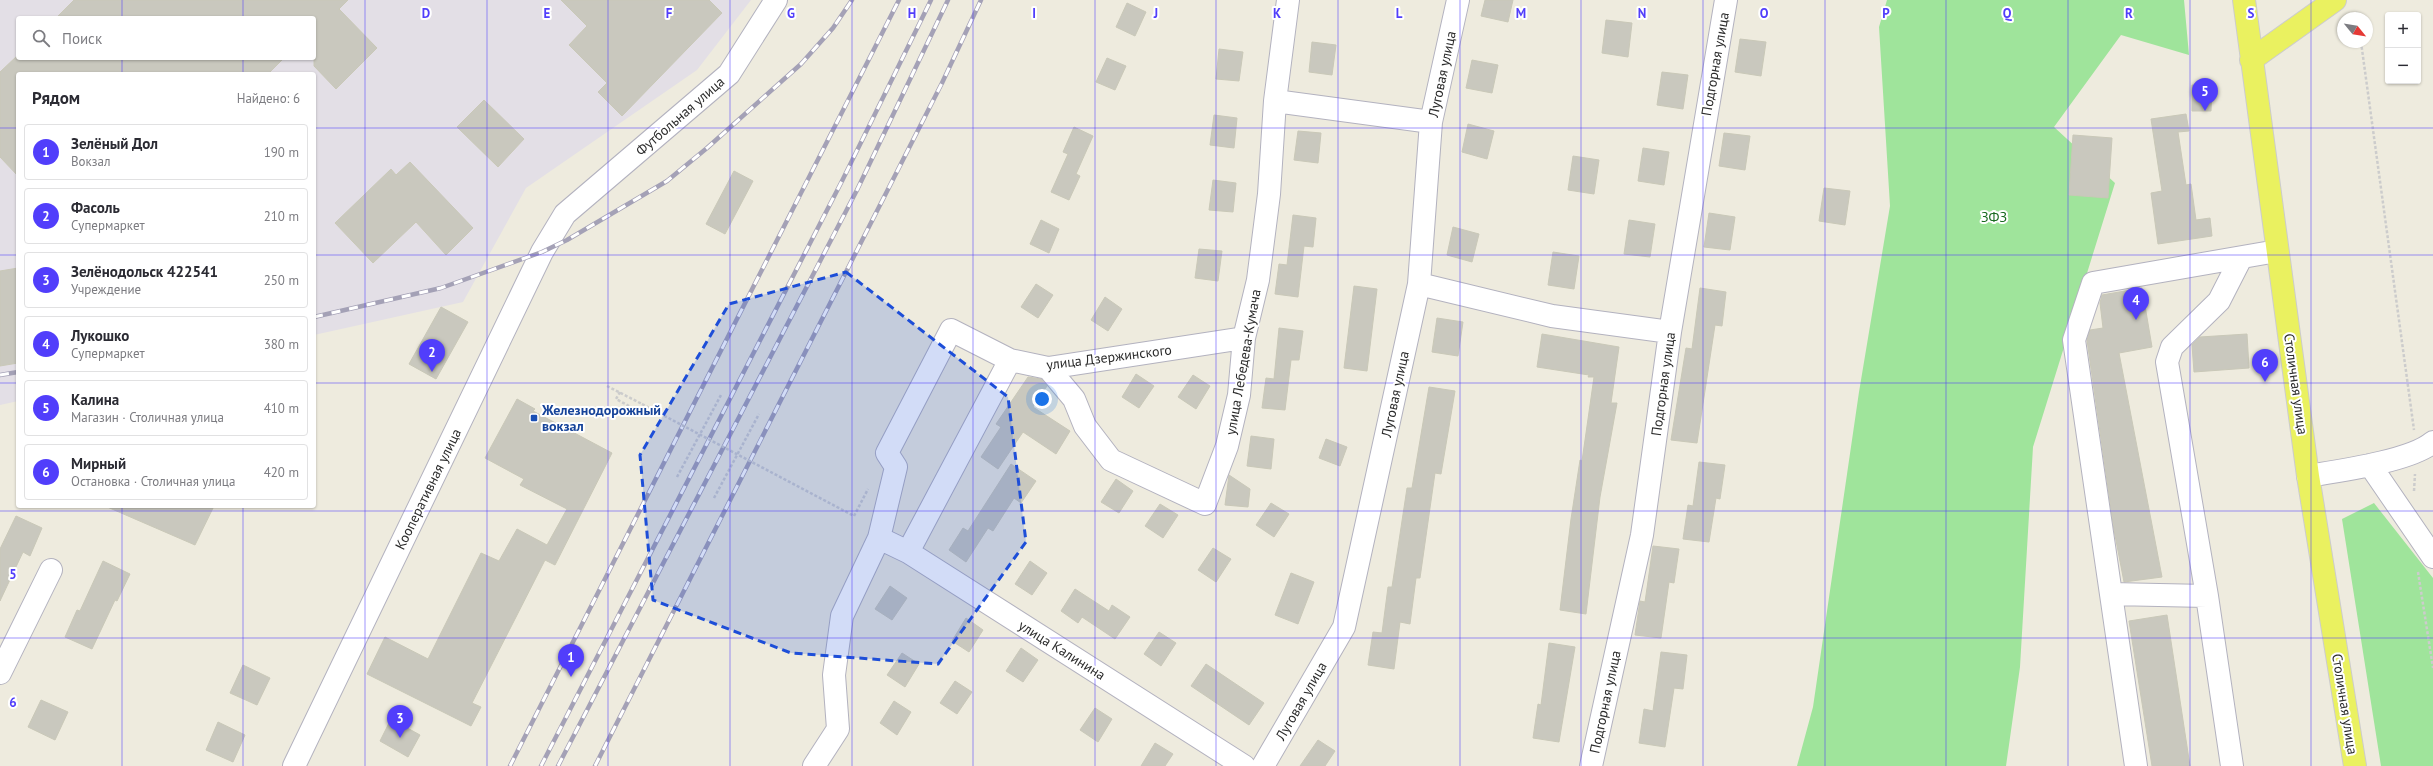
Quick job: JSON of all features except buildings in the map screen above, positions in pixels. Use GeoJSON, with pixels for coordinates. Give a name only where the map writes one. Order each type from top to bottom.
{"type":"FeatureCollection","features":[{"type":"Feature","properties":{"kind":"main road","name":"Столичная улица"},"geometry":{"type":"LineString","coordinates":[[2244,0],[2308,476],[2355,766]]}},
{"type":"Feature","properties":{"kind":"main road"},"geometry":{"type":"LineString","coordinates":[[2251,60],[2335,0]]}},
{"type":"Feature","properties":{"kind":"street","name":"Футбольная улица"},"geometry":{"type":"LineString","coordinates":[[566,214],[729,74],[776,0]]}},
{"type":"Feature","properties":{"kind":"street","name":"улица Лебедева-Кумача"},"geometry":{"type":"LineString","coordinates":[[1048,368],[1074,399],[1085,426],[1110,460],[1205,504],[1227,446],[1239,395],[1244,338],[1258,280],[1269,194],[1276,101],[1288,0]]}},
{"type":"Feature","properties":{"kind":"street","name":"Луговая улица"},"geometry":{"type":"LineString","coordinates":[[1263,766],[1344,627],[1419,284],[1431,122],[1458,0]]}},
{"type":"Feature","properties":{"kind":"street","name":"Подгорная улица"},"geometry":{"type":"LineString","coordinates":[[1591,766],[1642,535],[1670,332],[1726,0]]}},
{"type":"Feature","properties":{"kind":"street"},"geometry":{"type":"LineString","coordinates":[[1276,101],[1431,122]]}},
{"type":"Feature","properties":{"kind":"street","name":"Кооперативная улица"},"geometry":{"type":"LineString","coordinates":[[294,766],[542,252],[566,214]]}},
{"type":"Feature","properties":{"kind":"street"},"geometry":{"type":"LineString","coordinates":[[2136,766],[2074,340],[2093,283],[2277,252]]}},
{"type":"Feature","properties":{"kind":"street"},"geometry":{"type":"LineString","coordinates":[[2232,766],[2207,596],[2167,362],[2172,347],[2219,301],[2241,258]]}},
{"type":"Feature","properties":{"kind":"street"},"geometry":{"type":"LineString","coordinates":[[1419,284],[1552,316],[1670,332]]}},
{"type":"Feature","properties":{"kind":"street","name":"улица Дзержинского"},"geometry":{"type":"LineString","coordinates":[[814,766],[838,729],[834,674],[842,616],[879,538],[896,467],[887,453],[951,330],[1010,360],[1048,368],[1244,338]]}},
{"type":"Feature","properties":{"kind":"street"},"geometry":{"type":"LineString","coordinates":[[908,552],[1010,360]]}},
{"type":"Feature","properties":{"kind":"street"},"geometry":{"type":"LineString","coordinates":[[2308,476],[2370,465],[2429,445]]}},
{"type":"Feature","properties":{"kind":"street"},"geometry":{"type":"LineString","coordinates":[[2370,465],[2433,557]]}},
{"type":"Feature","properties":{"kind":"street","name":"улица Калинина"},"geometry":{"type":"LineString","coordinates":[[879,538],[908,552],[1244,766]]}},
{"type":"Feature","properties":{"kind":"street"},"geometry":{"type":"LineString","coordinates":[[0,673],[50,570]]}},
{"type":"Feature","properties":{"kind":"street"},"geometry":{"type":"LineString","coordinates":[[2111,594],[2207,596]]}},
{"type":"Feature","properties":{"kind":"path"},"geometry":{"type":"LineString","coordinates":[[2362,48],[2429,445]]}},
{"type":"Feature","properties":{"kind":"path"},"geometry":{"type":"LineString","coordinates":[[607,386],[854,516]]}},
{"type":"Feature","properties":{"kind":"path"},"geometry":{"type":"LineString","coordinates":[[620,392],[616,399],[629,406]]}},
{"type":"Feature","properties":{"kind":"path"},"geometry":{"type":"LineString","coordinates":[[677,478],[721,395]]}},
{"type":"Feature","properties":{"kind":"path"},"geometry":{"type":"LineString","coordinates":[[714,498],[759,414]]}},
{"type":"Feature","properties":{"kind":"highlighted area"},"geometry":{"type":"Polygon","coordinates":[[[846,272],[1008,397],[1026,542],[938,664],[791,653],[653,600],[640,455],[729,304],[846,272]]]}},
{"type":"Feature","properties":{"kind":"shaded area"},"geometry":{"type":"Polygon","coordinates":[[[0,0],[751,0],[697,70],[526,188],[463,302],[316,335],[316,72],[16,72],[16,401],[0,405],[0,0]]]}},
{"type":"Feature","properties":{"kind":"green space","name":"ЗФЗ"},"geometry":{"type":"Polygon","coordinates":[[[1887,0],[2184,0],[2189,55],[2121,35],[2054,127],[2115,183],[2033,447],[2020,667],[2006,766],[1797,766],[1813,707],[1859,392],[1890,206],[1879,27],[1887,0]]]}},
{"type":"Feature","properties":{"kind":"green space"},"geometry":{"type":"Polygon","coordinates":[[[2374,503],[2433,578],[2433,766],[2381,766],[2342,519],[2374,503]]]}},
{"type":"Feature","properties":{"kind":"railway"},"geometry":{"type":"LineString","coordinates":[[316,317],[441,288],[542,252],[567,240],[667,181],[707,148],[801,64],[833,28],[852,0]]}},
{"type":"Feature","properties":{"kind":"railway"},"geometry":{"type":"LineString","coordinates":[[510,766],[899,0]]}},
{"type":"Feature","properties":{"kind":"railway"},"geometry":{"type":"LineString","coordinates":[[541,766],[842,181],[931,0]]}},
{"type":"Feature","properties":{"kind":"railway"},"geometry":{"type":"LineString","coordinates":[[558,766],[857,190],[948,0]]}},
{"type":"Feature","properties":{"kind":"railway"},"geometry":{"type":"LineString","coordinates":[[595,766],[942,83],[981,0]]}},
{"type":"Feature","properties":{"kind":"railway"},"geometry":{"type":"LineString","coordinates":[[0,375],[16,372]]}},
{"type":"Feature","properties":{"kind":"place","name":"Калина"},"geometry":{"type":"Point","coordinates":[2205,111]}},
{"type":"Feature","properties":{"kind":"place","name":"Лукошко"},"geometry":{"type":"Point","coordinates":[2136,320]}},
{"type":"Feature","properties":{"kind":"place","name":"Фасоль"},"geometry":{"type":"Point","coordinates":[432,372]}},
{"type":"Feature","properties":{"kind":"place","name":"Мирный"},"geometry":{"type":"Point","coordinates":[2265,382]}},
{"type":"Feature","properties":{"kind":"place","name":"Железнодорожный вокзал"},"geometry":{"type":"Point","coordinates":[534,418]}},
{"type":"Feature","properties":{"kind":"place","name":"Зелёный Дол"},"geometry":{"type":"Point","coordinates":[571,677]}},
{"type":"Feature","properties":{"kind":"place","name":"Зелёнодольск 422541"},"geometry":{"type":"Point","coordinates":[400,738]}}]}
